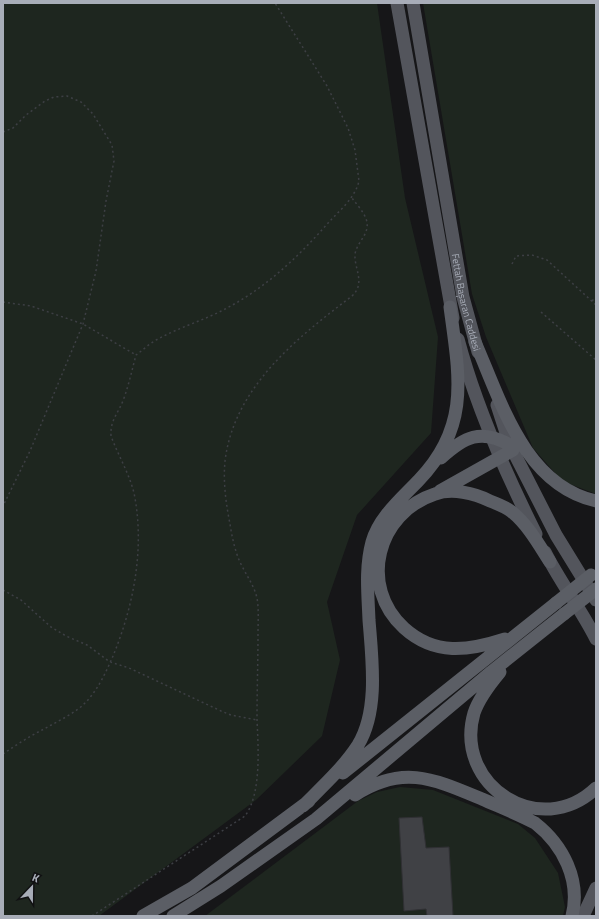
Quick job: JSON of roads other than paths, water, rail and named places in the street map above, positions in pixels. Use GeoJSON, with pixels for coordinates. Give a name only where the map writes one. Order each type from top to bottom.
{"type":"FeatureCollection","features":[{"type":"Feature","properties":{"kind":"highway"},"geometry":{"type":"LineString","coordinates":[[434,464],[447,440],[458,401],[459,383],[457,358],[450,307]]}},
{"type":"Feature","properties":{"kind":"highway"},"geometry":{"type":"LineString","coordinates":[[475,342],[506,412],[524,448],[544,473],[552,480],[569,492],[596,501]]}},
{"type":"Feature","properties":{"kind":"highway"},"geometry":{"type":"LineString","coordinates":[[303,806],[344,764],[359,744],[368,721],[372,696],[367,566],[373,540],[390,511],[434,464],[463,441],[475,436],[491,436],[500,439],[512,448],[500,457],[435,494],[417,502],[401,514],[385,537],[380,554],[378,571],[379,586],[383,600],[397,621],[409,633],[422,641],[435,646],[450,649],[465,649],[515,636]]}},
{"type":"Feature","properties":{"kind":"highway"},"geometry":{"type":"LineString","coordinates":[[435,494],[448,492],[472,494],[490,500],[511,511],[537,541],[550,562]]}},
{"type":"Feature","properties":{"kind":"highway"},"geometry":{"type":"LineString","coordinates":[[143,916],[192,888],[303,806],[593,572]]}},
{"type":"Feature","properties":{"kind":"highway"},"geometry":{"type":"LineString","coordinates":[[316,819],[485,677],[596,589]]}},
{"type":"Feature","properties":{"kind":"highway"},"geometry":{"type":"LineString","coordinates":[[514,654],[488,688],[474,713],[471,728],[471,742],[474,757],[479,769],[486,780],[502,796],[522,806],[534,809],[558,808],[571,804],[582,799],[596,788]]}},
{"type":"Feature","properties":{"kind":"highway"},"geometry":{"type":"LineString","coordinates":[[173,916],[221,886],[316,819],[367,787],[388,779],[410,777],[429,779],[448,785],[527,818],[546,831],[561,851],[569,868],[575,897],[572,916]]}},
{"type":"Feature","properties":{"kind":"main road"},"geometry":{"type":"LineString","coordinates":[[397,3],[450,307],[462,352],[484,420],[521,504],[550,562],[582,613],[596,639]]}},
{"type":"Feature","properties":{"kind":"main road","name":"Fettah Başaran Caddesi"},"geometry":{"type":"LineString","coordinates":[[413,3],[463,297],[475,342],[512,448],[556,535],[596,600]]}},
{"type":"Feature","properties":{"kind":"main road"},"geometry":{"type":"LineString","coordinates":[[583,916],[596,888]]}}]}
